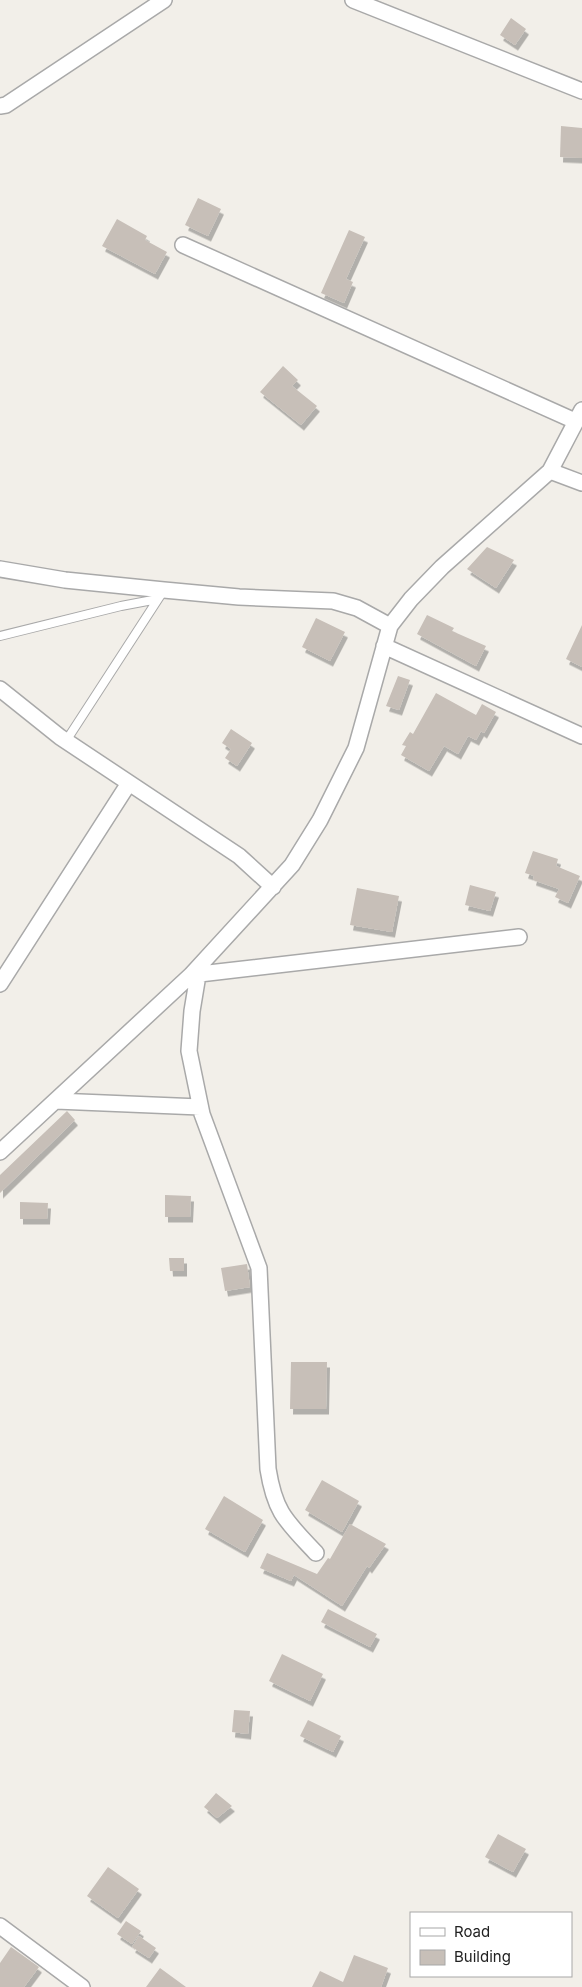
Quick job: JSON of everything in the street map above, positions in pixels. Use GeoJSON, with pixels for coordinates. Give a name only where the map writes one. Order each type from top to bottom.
{"type":"FeatureCollection","features":[{"type":"Feature","properties":{"kind":"street"},"geometry":{"type":"LineString","coordinates":[[0,106],[6,105],[164,0]]}},
{"type":"Feature","properties":{"kind":"street"},"geometry":{"type":"LineString","coordinates":[[353,0],[582,91]]}},
{"type":"Feature","properties":{"kind":"street"},"geometry":{"type":"LineString","coordinates":[[0,1152],[195,975],[292,865],[320,820],[356,748],[390,626],[442,567],[550,471],[579,415],[183,245]]}},
{"type":"Feature","properties":{"kind":"street"},"geometry":{"type":"LineString","coordinates":[[550,471],[582,483]]}},
{"type":"Feature","properties":{"kind":"street"},"geometry":{"type":"LineString","coordinates":[[0,569],[161,595],[333,601],[357,608],[390,626]]}},
{"type":"Feature","properties":{"kind":"street"},"geometry":{"type":"LineString","coordinates":[[384,646],[582,736]]}},
{"type":"Feature","properties":{"kind":"street"},"geometry":{"type":"LineString","coordinates":[[0,689],[66,741],[238,856],[273,887]]}},
{"type":"Feature","properties":{"kind":"street"},"geometry":{"type":"LineString","coordinates":[[0,984],[129,783]]}},
{"type":"Feature","properties":{"kind":"street"},"geometry":{"type":"LineString","coordinates":[[195,975],[519,937]]}},
{"type":"Feature","properties":{"kind":"street"},"geometry":{"type":"LineString","coordinates":[[195,975],[189,1051],[200,1107],[222,1174],[258,1268],[268,1469],[272,1494],[283,1518],[316,1553]]}},
{"type":"Feature","properties":{"kind":"street"},"geometry":{"type":"LineString","coordinates":[[56,1100],[200,1107]]}},
{"type":"Feature","properties":{"kind":"street"},"geometry":{"type":"LineString","coordinates":[[0,1926],[82,1987]]}},
{"type":"Feature","properties":{"kind":"lane"},"geometry":{"type":"LineString","coordinates":[[0,636],[161,595]]}},
{"type":"Feature","properties":{"kind":"lane"},"geometry":{"type":"LineString","coordinates":[[66,741],[161,595]]}},
{"type":"Feature","properties":{"kind":"building"},"geometry":{"type":"Polygon","coordinates":[[[511,18],[526,29],[515,45],[500,35],[511,18]]]}},
{"type":"Feature","properties":{"kind":"building"},"geometry":{"type":"Polygon","coordinates":[[[561,126],[582,128],[582,158],[560,157],[561,126]]]}},
{"type":"Feature","properties":{"kind":"building"},"geometry":{"type":"Polygon","coordinates":[[[198,198],[221,209],[208,236],[185,225],[198,198]]]}},
{"type":"Feature","properties":{"kind":"building"},"geometry":{"type":"Polygon","coordinates":[[[117,219],[147,236],[145,240],[167,252],[155,274],[102,246],[117,219]]]}},
{"type":"Feature","properties":{"kind":"building"},"geometry":{"type":"Polygon","coordinates":[[[349,230],[365,237],[346,279],[353,282],[344,303],[321,293],[349,230]]]}},
{"type":"Feature","properties":{"kind":"building"},"geometry":{"type":"Polygon","coordinates":[[[283,366],[298,380],[292,386],[317,406],[301,425],[260,392],[283,366]]]}},
{"type":"Feature","properties":{"kind":"building"},"geometry":{"type":"Polygon","coordinates":[[[487,547],[514,560],[496,588],[467,569],[487,547]]]}},
{"type":"Feature","properties":{"kind":"building"},"geometry":{"type":"Polygon","coordinates":[[[427,615],[454,628],[452,631],[486,646],[476,666],[417,634],[427,615]]]}},
{"type":"Feature","properties":{"kind":"building"},"geometry":{"type":"Polygon","coordinates":[[[316,618],[345,632],[330,661],[302,647],[316,618]]]}},
{"type":"Feature","properties":{"kind":"building"},"geometry":{"type":"Polygon","coordinates":[[[582,625],[582,667],[566,659],[582,625]]]}},
{"type":"Feature","properties":{"kind":"building"},"geometry":{"type":"Polygon","coordinates":[[[398,676],[410,680],[399,710],[386,706],[398,676]]]}},
{"type":"Feature","properties":{"kind":"building"},"geometry":{"type":"Polygon","coordinates":[[[436,693],[476,715],[482,704],[496,712],[484,733],[481,731],[476,740],[468,736],[458,754],[444,746],[429,771],[401,755],[406,746],[402,745],[410,732],[413,734],[436,693]]]}},
{"type":"Feature","properties":{"kind":"building"},"geometry":{"type":"Polygon","coordinates":[[[231,729],[252,743],[237,766],[225,758],[231,749],[222,743],[231,729]]]}},
{"type":"Feature","properties":{"kind":"building"},"geometry":{"type":"Polygon","coordinates":[[[533,851],[558,859],[556,866],[580,876],[568,903],[555,897],[559,889],[533,880],[534,876],[525,873],[533,851]]]}},
{"type":"Feature","properties":{"kind":"building"},"geometry":{"type":"Polygon","coordinates":[[[470,885],[496,892],[490,911],[465,905],[470,885]]]}},
{"type":"Feature","properties":{"kind":"building"},"geometry":{"type":"Polygon","coordinates":[[[357,888],[399,896],[392,932],[350,925],[357,888]]]}},
{"type":"Feature","properties":{"kind":"building"},"geometry":{"type":"Polygon","coordinates":[[[67,1111],[75,1120],[0,1193],[0,1175],[67,1111]]]}},
{"type":"Feature","properties":{"kind":"building"},"geometry":{"type":"Polygon","coordinates":[[[165,1195],[191,1196],[190,1217],[165,1217],[165,1195]]]}},
{"type":"Feature","properties":{"kind":"building"},"geometry":{"type":"Polygon","coordinates":[[[20,1202],[48,1203],[47,1219],[20,1219],[20,1202]]]}},
{"type":"Feature","properties":{"kind":"building"},"geometry":{"type":"Polygon","coordinates":[[[169,1258],[184,1258],[184,1271],[170,1271],[169,1258]]]}},
{"type":"Feature","properties":{"kind":"building"},"geometry":{"type":"Polygon","coordinates":[[[247,1264],[250,1287],[225,1291],[221,1268],[247,1264]]]}},
{"type":"Feature","properties":{"kind":"building"},"geometry":{"type":"Polygon","coordinates":[[[291,1362],[327,1362],[326,1409],[290,1409],[291,1362]]]}},
{"type":"Feature","properties":{"kind":"building"},"geometry":{"type":"Polygon","coordinates":[[[322,1480],[359,1501],[342,1532],[305,1510],[322,1480]]]}},
{"type":"Feature","properties":{"kind":"building"},"geometry":{"type":"Polygon","coordinates":[[[224,1496],[263,1520],[245,1552],[205,1529],[224,1496]]]}},
{"type":"Feature","properties":{"kind":"building"},"geometry":{"type":"Polygon","coordinates":[[[350,1524],[386,1544],[369,1568],[367,1566],[342,1606],[294,1575],[291,1581],[260,1568],[267,1553],[317,1574],[328,1558],[330,1559],[350,1524]]]}},
{"type":"Feature","properties":{"kind":"building"},"geometry":{"type":"Polygon","coordinates":[[[328,1609],[377,1634],[370,1647],[321,1622],[328,1609]]]}},
{"type":"Feature","properties":{"kind":"building"},"geometry":{"type":"Polygon","coordinates":[[[282,1654],[323,1674],[310,1701],[269,1681],[282,1654]]]}},
{"type":"Feature","properties":{"kind":"building"},"geometry":{"type":"Polygon","coordinates":[[[234,1710],[250,1711],[248,1734],[232,1732],[234,1710]]]}},
{"type":"Feature","properties":{"kind":"building"},"geometry":{"type":"Polygon","coordinates":[[[308,1720],[341,1736],[333,1752],[300,1736],[308,1720]]]}},
{"type":"Feature","properties":{"kind":"building"},"geometry":{"type":"Polygon","coordinates":[[[216,1793],[232,1806],[217,1818],[204,1807],[216,1793]]]}},
{"type":"Feature","properties":{"kind":"building"},"geometry":{"type":"Polygon","coordinates":[[[498,1834],[526,1849],[513,1872],[485,1857],[498,1834]]]}},
{"type":"Feature","properties":{"kind":"building"},"geometry":{"type":"Polygon","coordinates":[[[108,1867],[139,1889],[118,1918],[87,1896],[108,1867]]]}},
{"type":"Feature","properties":{"kind":"building"},"geometry":{"type":"Polygon","coordinates":[[[126,1921],[141,1931],[132,1944],[117,1934],[126,1921]]]}},
{"type":"Feature","properties":{"kind":"building"},"geometry":{"type":"Polygon","coordinates":[[[139,1936],[156,1948],[149,1958],[132,1947],[139,1936]]]}},
{"type":"Feature","properties":{"kind":"building"},"geometry":{"type":"Polygon","coordinates":[[[11,1947],[39,1967],[24,1987],[0,1987],[0,1963],[11,1947]]]}},
{"type":"Feature","properties":{"kind":"building"},"geometry":{"type":"Polygon","coordinates":[[[354,1955],[388,1968],[381,1987],[312,1987],[320,1971],[343,1982],[354,1955]]]}},
{"type":"Feature","properties":{"kind":"building"},"geometry":{"type":"Polygon","coordinates":[[[160,1968],[186,1987],[146,1987],[160,1968]]]}}]}
